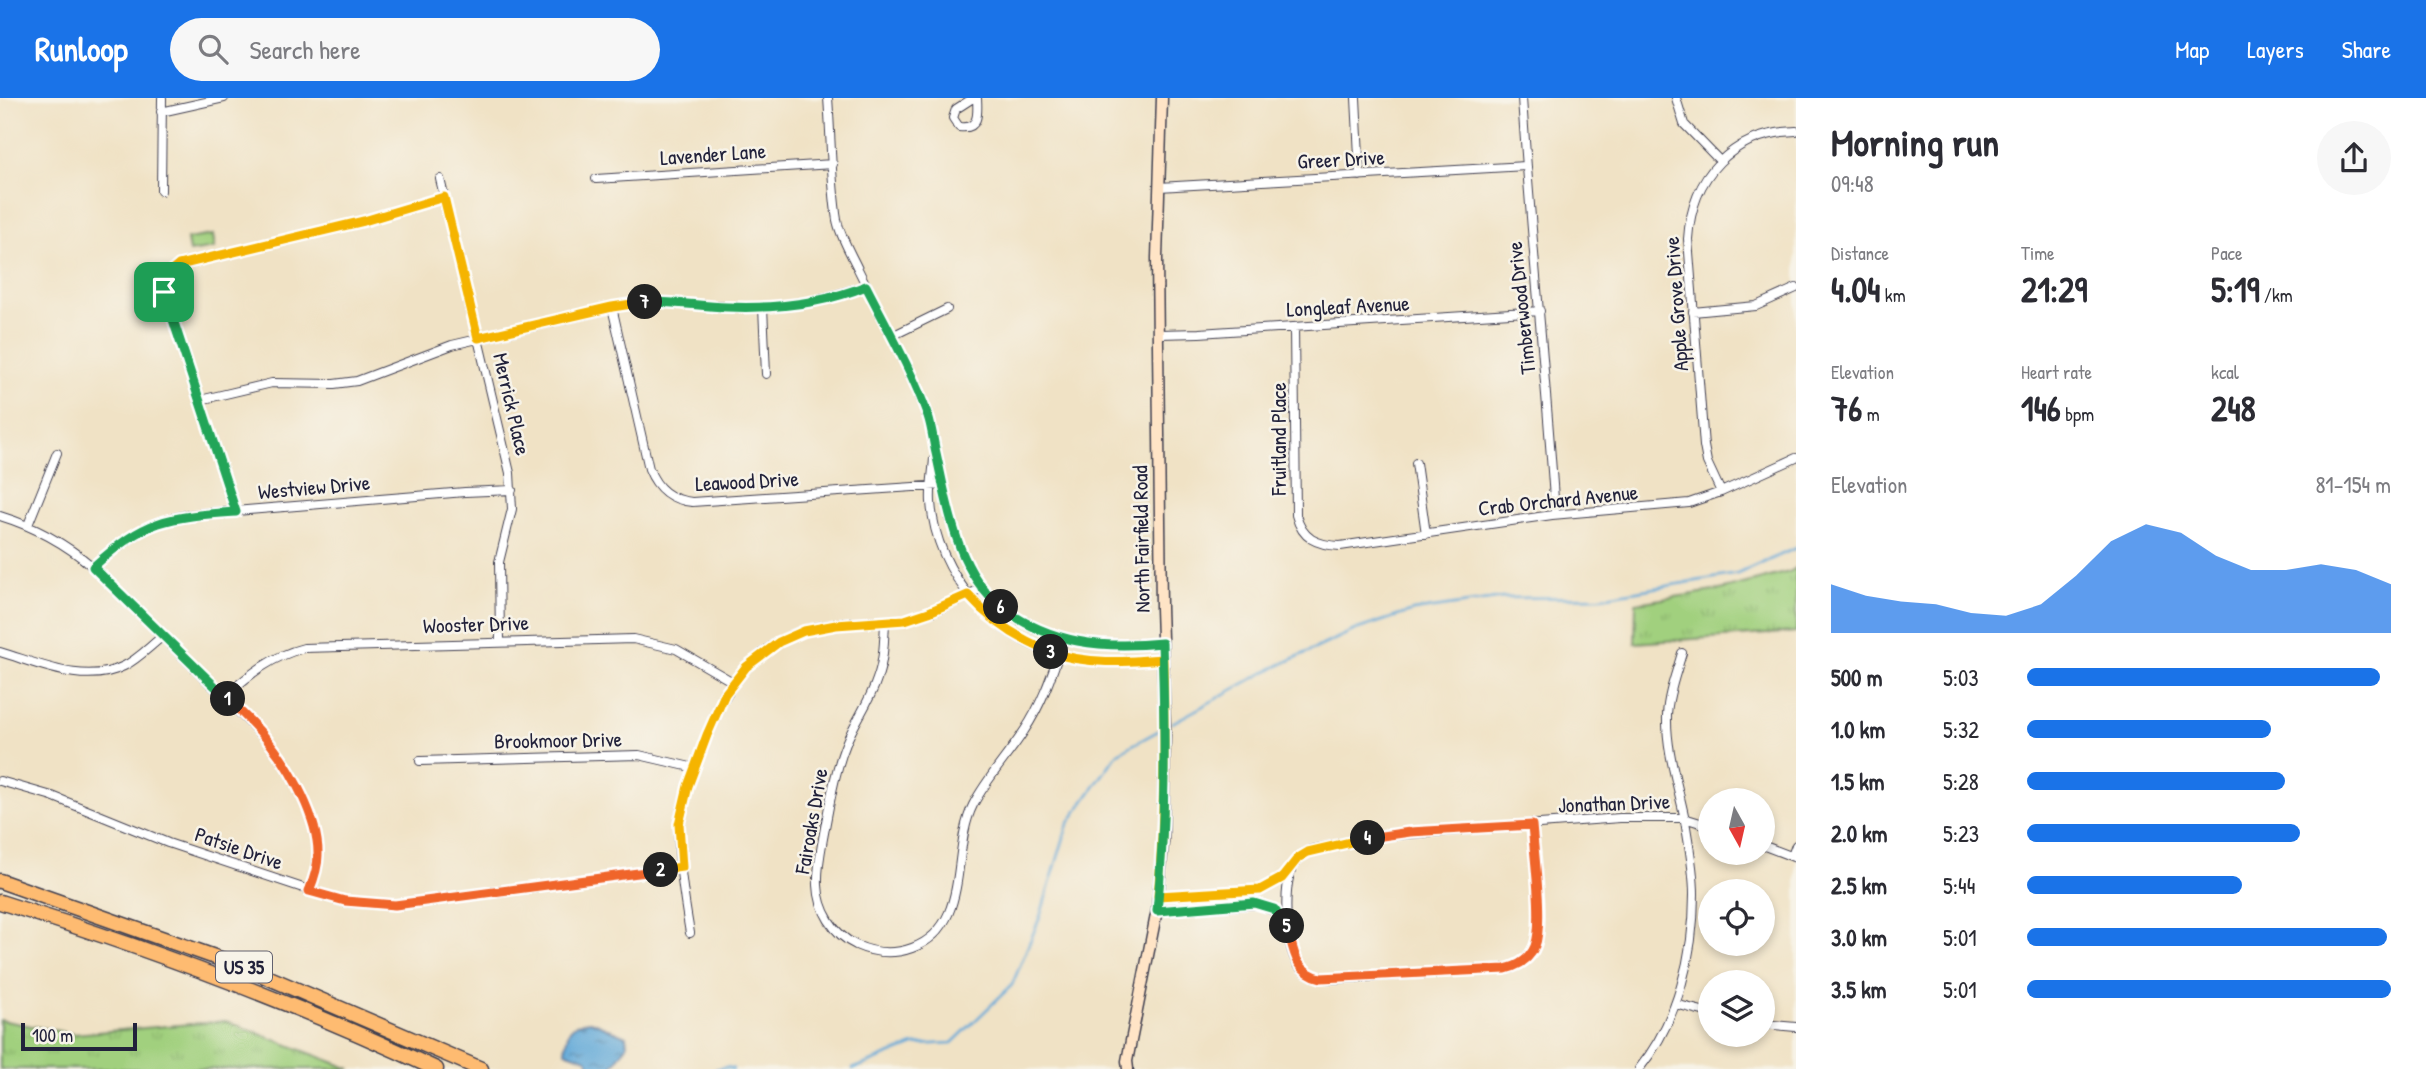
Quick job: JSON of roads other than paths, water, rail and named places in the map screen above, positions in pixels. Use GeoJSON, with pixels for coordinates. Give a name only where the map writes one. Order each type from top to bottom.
{"type":"FeatureCollection","features":[{"type":"Feature","properties":{"kind":"highway","name":"US 35"},"geometry":{"type":"LineString","coordinates":[[0,881],[246,968],[481,1069]]}},
{"type":"Feature","properties":{"kind":"highway","name":"US 35"},"geometry":{"type":"LineString","coordinates":[[0,902],[179,963],[294,1008],[436,1069]]}},
{"type":"Feature","properties":{"kind":"main road","name":"North Fairfield Road"},"geometry":{"type":"LineString","coordinates":[[1126,1066],[1157,911],[1164,808],[1159,334],[1162,98]]}},
{"type":"Feature","properties":{"kind":"street"},"geometry":{"type":"LineString","coordinates":[[161,191],[162,98]]}},
{"type":"Feature","properties":{"kind":"street"},"geometry":{"type":"LineString","coordinates":[[162,112],[224,98]]}},
{"type":"Feature","properties":{"kind":"street"},"geometry":{"type":"LineString","coordinates":[[828,98],[837,222],[916,384],[929,418],[958,542],[982,589],[1012,615],[1064,639],[1113,645],[1162,643]]}},
{"type":"Feature","properties":{"kind":"street"},"geometry":{"type":"LineString","coordinates":[[1356,98],[1360,176]]}},
{"type":"Feature","properties":{"kind":"street","name":"Timberwood Drive"},"geometry":{"type":"LineString","coordinates":[[1522,98],[1532,254],[1555,514]]}},
{"type":"Feature","properties":{"kind":"street"},"geometry":{"type":"LineString","coordinates":[[1676,98],[1679,114],[1688,129],[1720,161]]}},
{"type":"Feature","properties":{"kind":"street","name":"Apple Grove Drive"},"geometry":{"type":"LineString","coordinates":[[1721,492],[1705,456],[1688,239],[1690,216],[1700,188],[1720,161],[1734,149],[1768,134],[1796,131]]}},
{"type":"Feature","properties":{"kind":"street","name":"Lavender Lane"},"geometry":{"type":"LineString","coordinates":[[596,179],[833,164]]}},
{"type":"Feature","properties":{"kind":"street","name":"Greer Drive"},"geometry":{"type":"LineString","coordinates":[[1159,187],[1526,166]]}},
{"type":"Feature","properties":{"kind":"street","name":"Merrick Place"},"geometry":{"type":"LineString","coordinates":[[440,178],[512,490],[511,517],[499,562],[500,641]]}},
{"type":"Feature","properties":{"kind":"street"},"geometry":{"type":"LineString","coordinates":[[236,512],[164,292],[166,276],[179,265],[364,221],[444,197]]}},
{"type":"Feature","properties":{"kind":"street"},"geometry":{"type":"LineString","coordinates":[[200,400],[272,383],[334,384],[357,381],[452,345],[612,307],[656,302],[763,307],[816,301],[866,286]]}},
{"type":"Feature","properties":{"kind":"street"},"geometry":{"type":"LineString","coordinates":[[1693,312],[1756,306],[1796,288]]}},
{"type":"Feature","properties":{"kind":"street","name":"Leawood Drive"},"geometry":{"type":"LineString","coordinates":[[612,307],[649,469],[658,486],[670,496],[692,502],[943,485]]}},
{"type":"Feature","properties":{"kind":"street"},"geometry":{"type":"LineString","coordinates":[[763,307],[766,374]]}},
{"type":"Feature","properties":{"kind":"street"},"geometry":{"type":"LineString","coordinates":[[892,337],[947,309]]}},
{"type":"Feature","properties":{"kind":"street","name":"Longleaf Avenue"},"geometry":{"type":"LineString","coordinates":[[1159,334],[1539,312]]}},
{"type":"Feature","properties":{"kind":"street","name":"Fruitland Place"},"geometry":{"type":"LineString","coordinates":[[1294,327],[1296,515],[1302,530],[1316,542]]}},
{"type":"Feature","properties":{"kind":"street"},"geometry":{"type":"LineString","coordinates":[[935,449],[930,500],[939,542],[968,595],[988,615],[1009,632],[1059,655],[1114,662],[1163,659]]}},
{"type":"Feature","properties":{"kind":"street"},"geometry":{"type":"LineString","coordinates":[[28,525],[57,453]]}},
{"type":"Feature","properties":{"kind":"street","name":"Crab Orchard Avenue"},"geometry":{"type":"LineString","coordinates":[[1316,542],[1340,546],[1555,514],[1676,506],[1721,492],[1796,458]]}},
{"type":"Feature","properties":{"kind":"street"},"geometry":{"type":"LineString","coordinates":[[1416,463],[1426,534]]}},
{"type":"Feature","properties":{"kind":"street","name":"Westview Drive"},"geometry":{"type":"LineString","coordinates":[[93,567],[131,536],[154,524],[187,515],[512,490]]}},
{"type":"Feature","properties":{"kind":"street"},"geometry":{"type":"LineString","coordinates":[[0,516],[28,525],[63,544],[93,567],[225,696],[274,748],[313,821],[318,852],[316,873],[309,891]]}},
{"type":"Feature","properties":{"kind":"street"},"geometry":{"type":"LineString","coordinates":[[690,933],[679,824],[695,768],[714,717],[733,682],[755,659],[787,637],[820,627],[913,618],[982,589]]}},
{"type":"Feature","properties":{"kind":"street","name":"Fairoaks Drive"},"geometry":{"type":"LineString","coordinates":[[885,622],[878,677],[851,731],[835,776],[817,879],[822,906],[834,928],[853,944],[879,952],[898,952],[918,946],[936,932],[949,914],[955,896],[962,840],[968,817],[990,777],[1036,713],[1064,639]]}},
{"type":"Feature","properties":{"kind":"street"},"geometry":{"type":"LineString","coordinates":[[0,652],[74,673],[104,673],[128,664],[163,636]]}},
{"type":"Feature","properties":{"kind":"street","name":"Wooster Drive"},"geometry":{"type":"LineString","coordinates":[[225,696],[266,663],[304,648],[500,641],[620,638],[647,640],[691,656],[733,682]]}},
{"type":"Feature","properties":{"kind":"street"},"geometry":{"type":"LineString","coordinates":[[1640,1069],[1658,1042],[1675,1004],[1690,951],[1694,891],[1667,719],[1668,702],[1682,653]]}},
{"type":"Feature","properties":{"kind":"street","name":"Brookmoor Drive"},"geometry":{"type":"LineString","coordinates":[[420,761],[639,755],[695,768]]}},
{"type":"Feature","properties":{"kind":"street","name":"Patsie Drive"},"geometry":{"type":"LineString","coordinates":[[0,781],[52,796],[168,843],[345,901],[395,905],[682,867]]}},
{"type":"Feature","properties":{"kind":"street","name":"Jonathan Drive"},"geometry":{"type":"LineString","coordinates":[[1158,896],[1260,890],[1278,881],[1298,858],[1308,852],[1341,842],[1410,832],[1620,818],[1684,818],[1698,822]]}},
{"type":"Feature","properties":{"kind":"street"},"geometry":{"type":"LineString","coordinates":[[1292,868],[1286,888],[1289,930],[1293,953],[1307,973],[1321,978],[1457,972],[1516,966],[1531,953],[1538,933],[1532,825]]}},
{"type":"Feature","properties":{"kind":"street"},"geometry":{"type":"LineString","coordinates":[[1775,850],[1794,857],[1796,845]]}},
{"type":"Feature","properties":{"kind":"street"},"geometry":{"type":"LineString","coordinates":[[1157,911],[1259,904],[1278,912],[1289,930]]}},
{"type":"Feature","properties":{"kind":"street"},"geometry":{"type":"LineString","coordinates":[[1675,1004],[1698,1010]]}},
{"type":"Feature","properties":{"kind":"street"},"geometry":{"type":"LineString","coordinates":[[1775,1025],[1796,1027]]}},
{"type":"Feature","properties":{"kind":"water"},"geometry":{"type":"Polygon","coordinates":[[[590,1021],[626,1036],[627,1046],[610,1069],[592,1069],[587,1059],[565,1051],[570,1029],[590,1021]]]}},
{"type":"Feature","properties":{"kind":"waterway"},"geometry":{"type":"LineString","coordinates":[[1172,723],[1267,671],[1355,630],[1413,611],[1503,598],[1601,597],[1738,574],[1796,548]]}},
{"type":"Feature","properties":{"kind":"waterway"},"geometry":{"type":"LineString","coordinates":[[853,1069],[914,1045],[952,1043],[1012,985],[1040,917],[1068,824],[1118,753],[1158,731]]}},
{"type":"Feature","properties":{"kind":"waterway"},"geometry":{"type":"LineString","coordinates":[[716,1069],[733,1069]]}}]}
